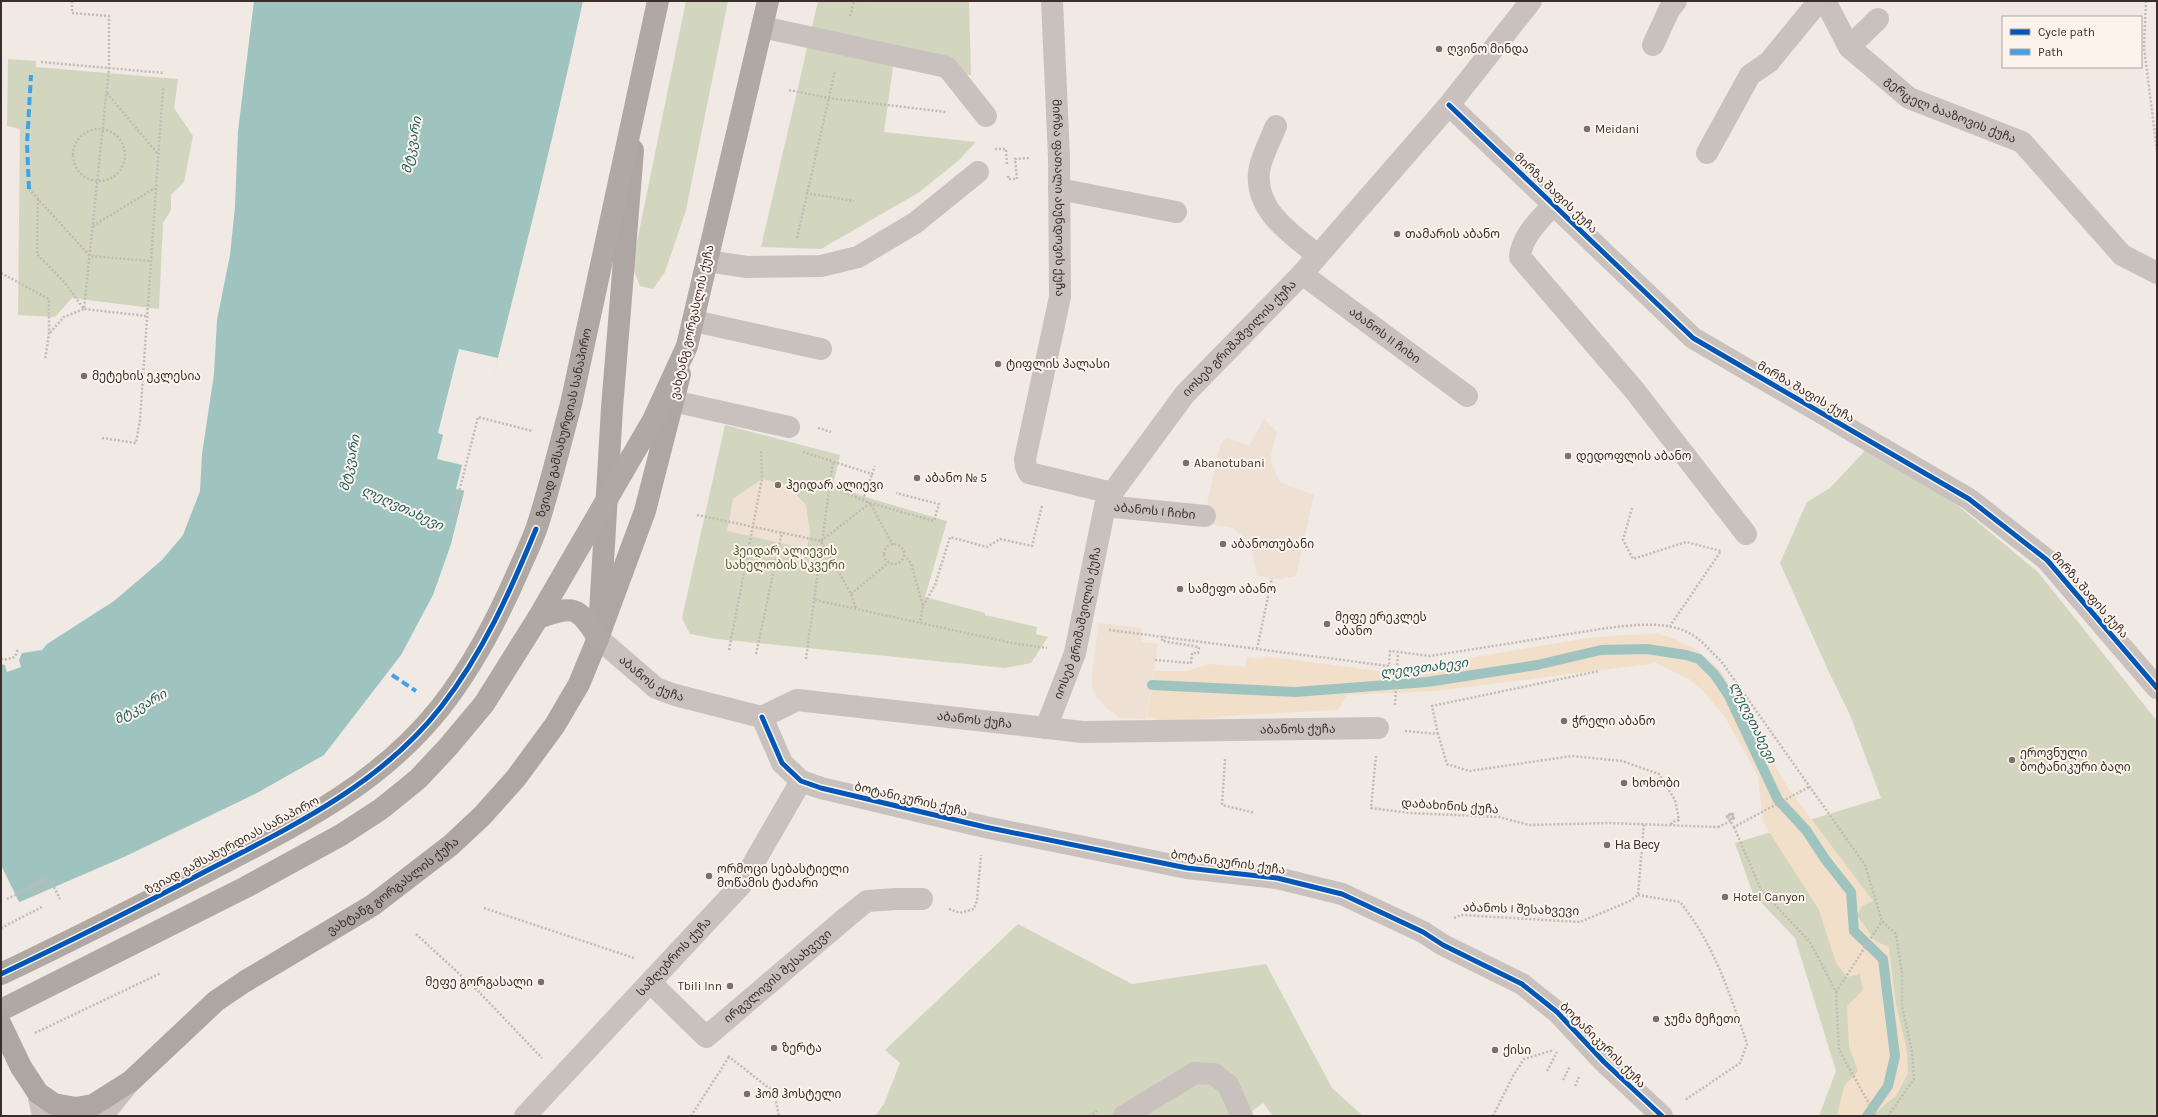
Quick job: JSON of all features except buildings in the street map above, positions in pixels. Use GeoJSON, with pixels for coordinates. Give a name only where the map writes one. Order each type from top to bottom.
{"type":"FeatureCollection","features":[{"type":"Feature","properties":{"kind":"highway","name":"ვახტანგ გორგასლის ქუჩა"},"geometry":{"type":"LineString","coordinates":[[636,104],[658,1]]}},
{"type":"Feature","properties":{"kind":"highway","name":"ვახტანგ გორგასლის ქუჩა"},"geometry":{"type":"LineString","coordinates":[[687,346],[768,1]]}},
{"type":"Feature","properties":{"kind":"highway","name":"ზვიად გამსახურდიას სანაპირო"},"geometry":{"type":"LineString","coordinates":[[1,974],[192,879],[340,799],[373,775],[403,749],[440,708],[490,632],[536,529],[571,404],[636,104]]}},
{"type":"Feature","properties":{"kind":"highway"},"geometry":{"type":"LineString","coordinates":[[1,1010],[285,867],[341,835],[381,809],[418,779],[448,747],[484,704],[538,618],[653,420],[687,346]]}},
{"type":"Feature","properties":{"kind":"highway"},"geometry":{"type":"LineString","coordinates":[[538,618],[562,609],[576,611],[586,619],[598,638]]}},
{"type":"Feature","properties":{"kind":"main road","name":"ვახტანგ გორგასლის ქუჩა"},"geometry":{"type":"LineString","coordinates":[[598,638],[608,497],[612,408],[636,104]]}},
{"type":"Feature","properties":{"kind":"main road","name":"ვახტანგ გორგასლის ქუჩა"},"geometry":{"type":"LineString","coordinates":[[38,1093],[54,1104],[76,1108],[93,1105],[131,1081],[216,1001],[244,982],[374,905],[451,845],[482,816],[516,778],[554,724],[579,684],[598,638],[645,511],[687,346]]}},
{"type":"Feature","properties":{"kind":"main road"},"geometry":{"type":"LineString","coordinates":[[1,1025],[21,1067],[38,1093]]}},
{"type":"Feature","properties":{"kind":"street","name":"მირზა ფათალი ახუნდოვის ქუჩა"},"geometry":{"type":"LineString","coordinates":[[1052,1],[1059,188],[1060,297],[1025,459],[1026,467],[1030,473],[1109,500]]}},
{"type":"Feature","properties":{"kind":"street","name":"იოსებ გრიშაშვილის ქუჩა"},"geometry":{"type":"LineString","coordinates":[[1046,728],[1075,653],[1109,500],[1185,394],[1302,274],[1449,105],[1531,1]]}},
{"type":"Feature","properties":{"kind":"street"},"geometry":{"type":"LineString","coordinates":[[1653,45],[1669,10],[1676,1]]}},
{"type":"Feature","properties":{"kind":"street"},"geometry":{"type":"LineString","coordinates":[[1707,153],[1750,75],[1769,62],[1819,1]]}},
{"type":"Feature","properties":{"kind":"street","name":"გერცელ ბააზოვის ქუჩა"},"geometry":{"type":"LineString","coordinates":[[1825,1],[1849,47],[1909,98],[2022,142],[2122,255],[2157,273]]}},
{"type":"Feature","properties":{"kind":"street"},"geometry":{"type":"LineString","coordinates":[[1849,47],[1878,19]]}},
{"type":"Feature","properties":{"kind":"street"},"geometry":{"type":"LineString","coordinates":[[762,27],[947,67],[986,116]]}},
{"type":"Feature","properties":{"kind":"street","name":"მირზა შაფის ქუჩა"},"geometry":{"type":"LineString","coordinates":[[1449,105],[1693,338],[1969,499],[2047,560],[2157,688]]}},
{"type":"Feature","properties":{"kind":"street"},"geometry":{"type":"LineString","coordinates":[[1276,126],[1259,171],[1260,195],[1280,225],[1317,256]]}},
{"type":"Feature","properties":{"kind":"street"},"geometry":{"type":"LineString","coordinates":[[707,262],[747,267],[821,266],[858,257],[915,223],[978,172]]}},
{"type":"Feature","properties":{"kind":"street"},"geometry":{"type":"LineString","coordinates":[[1059,188],[1176,212]]}},
{"type":"Feature","properties":{"kind":"street"},"geometry":{"type":"LineString","coordinates":[[1554,204],[1528,233],[1521,246],[1520,257],[1635,391],[1746,534]]}},
{"type":"Feature","properties":{"kind":"street","name":"აბანოს II ჩიხი"},"geometry":{"type":"LineString","coordinates":[[1302,274],[1468,396]]}},
{"type":"Feature","properties":{"kind":"street"},"geometry":{"type":"LineString","coordinates":[[694,320],[821,349]]}},
{"type":"Feature","properties":{"kind":"street"},"geometry":{"type":"LineString","coordinates":[[673,401],[789,427]]}},
{"type":"Feature","properties":{"kind":"street","name":"აბანოს I ჩიხი"},"geometry":{"type":"LineString","coordinates":[[1109,500],[1205,516]]}},
{"type":"Feature","properties":{"kind":"street","name":"აბანოს ქუჩა"},"geometry":{"type":"LineString","coordinates":[[598,638],[656,688],[707,704],[762,717],[797,700],[1083,732],[1378,728]]}},
{"type":"Feature","properties":{"kind":"street","name":"ბოტანიკურის ქუჩა"},"geometry":{"type":"LineString","coordinates":[[762,717],[782,763],[801,781],[821,788],[993,828],[1187,868],[1277,878],[1342,894],[1423,932],[1443,945],[1522,984],[1557,1012],[1604,1062],[1662,1116]]}},
{"type":"Feature","properties":{"kind":"street","name":"სამღებროს ქუჩა"},"geometry":{"type":"LineString","coordinates":[[525,1116],[562,1079],[741,885],[801,781]]}},
{"type":"Feature","properties":{"kind":"street","name":"ირგვლივის შესახვევი"},"geometry":{"type":"LineString","coordinates":[[717,1046],[846,916],[867,902],[896,899],[922,899]]}},
{"type":"Feature","properties":{"kind":"street"},"geometry":{"type":"LineString","coordinates":[[657,975],[717,1046]]}},
{"type":"Feature","properties":{"kind":"street"},"geometry":{"type":"LineString","coordinates":[[1124,1116],[1195,1073],[1214,1074],[1228,1085],[1242,1116]]}},
{"type":"Feature","properties":{"kind":"street"},"geometry":{"type":"LineString","coordinates":[[102,1116],[131,1081]]}},
{"type":"Feature","properties":{"kind":"street"},"geometry":{"type":"LineString","coordinates":[[38,1093],[43,1116]]}},
{"type":"Feature","properties":{"kind":"path"},"geometry":{"type":"LineString","coordinates":[[72,1],[72,13],[109,16],[109,68],[107,93],[84,309]]}},
{"type":"Feature","properties":{"kind":"path"},"geometry":{"type":"LineString","coordinates":[[791,266],[806,193],[841,45],[855,1],[867,1]]}},
{"type":"Feature","properties":{"kind":"path"},"geometry":{"type":"LineString","coordinates":[[2146,1],[2144,47],[2157,151]]}},
{"type":"Feature","properties":{"kind":"path"},"geometry":{"type":"LineString","coordinates":[[41,62],[164,73]]}},
{"type":"Feature","properties":{"kind":"path"},"geometry":{"type":"LineString","coordinates":[[102,438],[136,443],[140,420],[162,88]]}},
{"type":"Feature","properties":{"kind":"path"},"geometry":{"type":"LineString","coordinates":[[789,90],[828,98],[986,116]]}},
{"type":"Feature","properties":{"kind":"path"},"geometry":{"type":"LineString","coordinates":[[107,93],[158,154]]}},
{"type":"Feature","properties":{"kind":"path"},"geometry":{"type":"LineString","coordinates":[[103,129],[117,135],[125,149],[123,165],[113,177],[97,181],[84,176],[76,166],[73,152],[78,140],[88,131],[103,129]]}},
{"type":"Feature","properties":{"kind":"path"},"geometry":{"type":"LineString","coordinates":[[1006,149],[1008,179],[1017,179],[1015,159],[1023,158]]}},
{"type":"Feature","properties":{"kind":"path"},"geometry":{"type":"LineString","coordinates":[[93,226],[156,188]]}},
{"type":"Feature","properties":{"kind":"path"},"geometry":{"type":"LineString","coordinates":[[29,189],[90,256],[151,261]]}},
{"type":"Feature","properties":{"kind":"path"},"geometry":{"type":"LineString","coordinates":[[806,193],[854,201]]}},
{"type":"Feature","properties":{"kind":"path"},"geometry":{"type":"LineString","coordinates":[[38,199],[37,254],[65,284],[84,309]]}},
{"type":"Feature","properties":{"kind":"path"},"geometry":{"type":"LineString","coordinates":[[1,273],[49,299],[49,334],[45,360]]}},
{"type":"Feature","properties":{"kind":"path"},"geometry":{"type":"LineString","coordinates":[[49,334],[64,317],[84,309],[147,316]]}},
{"type":"Feature","properties":{"kind":"path"},"geometry":{"type":"LineString","coordinates":[[459,513],[454,512],[478,417],[532,432]]}},
{"type":"Feature","properties":{"kind":"path"},"geometry":{"type":"LineString","coordinates":[[729,650],[762,480],[761,449]]}},
{"type":"Feature","properties":{"kind":"path"},"geometry":{"type":"LineString","coordinates":[[806,659],[833,461]]}},
{"type":"Feature","properties":{"kind":"path"},"geometry":{"type":"LineString","coordinates":[[838,463],[872,474]]}},
{"type":"Feature","properties":{"kind":"path"},"geometry":{"type":"LineString","coordinates":[[863,500],[875,466]]}},
{"type":"Feature","properties":{"kind":"path"},"geometry":{"type":"LineString","coordinates":[[829,486],[870,503],[934,521],[939,504],[896,493]]}},
{"type":"Feature","properties":{"kind":"path"},"geometry":{"type":"LineString","coordinates":[[821,541],[870,503]]}},
{"type":"Feature","properties":{"kind":"path"},"geometry":{"type":"LineString","coordinates":[[870,503],[893,545]]}},
{"type":"Feature","properties":{"kind":"path"},"geometry":{"type":"LineString","coordinates":[[920,623],[923,606],[935,585],[950,537],[987,547],[1000,539],[1032,546],[1042,504]]}},
{"type":"Feature","properties":{"kind":"path"},"geometry":{"type":"LineString","coordinates":[[1632,508],[1623,540],[1633,559],[1686,542],[1721,551],[1670,626]]}},
{"type":"Feature","properties":{"kind":"path"},"geometry":{"type":"LineString","coordinates":[[697,515],[821,541],[851,594],[856,608]]}},
{"type":"Feature","properties":{"kind":"path"},"geometry":{"type":"LineString","coordinates":[[756,654],[782,532]]}},
{"type":"Feature","properties":{"kind":"path"},"geometry":{"type":"LineString","coordinates":[[904,555],[900,562],[894,564],[889,562],[885,554],[887,548],[893,545],[901,547],[904,555],[911,563],[923,606]]}},
{"type":"Feature","properties":{"kind":"path"},"geometry":{"type":"LineString","coordinates":[[851,594],[889,562]]}},
{"type":"Feature","properties":{"kind":"path"},"geometry":{"type":"LineString","coordinates":[[1258,649],[1272,578]]}},
{"type":"Feature","properties":{"kind":"path"},"geometry":{"type":"LineString","coordinates":[[815,600],[1012,643],[1075,653]]}},
{"type":"Feature","properties":{"kind":"path"},"geometry":{"type":"LineString","coordinates":[[1081,626],[1389,666],[1390,651],[1430,656],[1607,628],[1670,626],[1696,637],[1721,661],[1864,865],[1882,921],[1896,934],[1902,972],[1902,1006],[1912,1052],[1914,1079],[1888,1116]]}},
{"type":"Feature","properties":{"kind":"path"},"geometry":{"type":"LineString","coordinates":[[1156,660],[1191,663],[1192,653],[1198,654],[1199,647],[1162,642],[1163,636]]}},
{"type":"Feature","properties":{"kind":"path"},"geometry":{"type":"LineString","coordinates":[[1,659],[4,660],[15,657],[18,649]]}},
{"type":"Feature","properties":{"kind":"path"},"geometry":{"type":"LineString","coordinates":[[1395,711],[1398,653]]}},
{"type":"Feature","properties":{"kind":"path"},"geometry":{"type":"LineString","coordinates":[[1599,671],[1432,706],[1438,734],[1447,764],[1469,771],[1572,756],[1622,761],[1659,774],[1675,800],[1679,820],[1672,822],[1670,826]]}},
{"type":"Feature","properties":{"kind":"path"},"geometry":{"type":"LineString","coordinates":[[1378,728],[1438,734]]}},
{"type":"Feature","properties":{"kind":"path"},"geometry":{"type":"LineString","coordinates":[[1225,763],[1222,805],[1255,812]]}},
{"type":"Feature","properties":{"kind":"path"},"geometry":{"type":"LineString","coordinates":[[1734,827],[1809,787]]}},
{"type":"Feature","properties":{"kind":"path"},"geometry":{"type":"LineString","coordinates":[[1681,1103],[1740,1063],[1747,1044],[1729,992],[1710,947],[1694,920],[1680,902],[1638,895],[1644,823],[1670,826],[1718,827],[1731,821],[1733,818],[1733,815],[1730,814],[1728,817],[1732,820],[1734,818],[1734,814],[1730,814],[1727,816],[1728,819],[1730,820],[1732,820],[1734,818],[1734,814],[1730,814],[1727,816],[1728,819],[1734,827],[1760,890],[1810,942],[1836,992],[1838,1050],[1876,1116]]}},
{"type":"Feature","properties":{"kind":"path"},"geometry":{"type":"LineString","coordinates":[[947,908],[960,913],[974,909],[977,900],[982,850]]}},
{"type":"Feature","properties":{"kind":"path"},"geometry":{"type":"LineString","coordinates":[[7,899],[42,882],[46,884],[45,889],[34,893],[32,884],[46,877],[51,881],[60,899]]}},
{"type":"Feature","properties":{"kind":"path"},"geometry":{"type":"LineString","coordinates":[[1,928],[42,907]]}},
{"type":"Feature","properties":{"kind":"path"},"geometry":{"type":"LineString","coordinates":[[484,908],[657,975]]}},
{"type":"Feature","properties":{"kind":"path"},"geometry":{"type":"LineString","coordinates":[[1836,992],[1882,921]]}},
{"type":"Feature","properties":{"kind":"path"},"geometry":{"type":"LineString","coordinates":[[416,934],[478,992],[562,1079]]}},
{"type":"Feature","properties":{"kind":"path"},"geometry":{"type":"LineString","coordinates":[[28,1036],[161,973]]}},
{"type":"Feature","properties":{"kind":"path"},"geometry":{"type":"LineString","coordinates":[[690,1116],[717,1046],[774,1092],[778,1116]]}},
{"type":"Feature","properties":{"kind":"path"},"geometry":{"type":"LineString","coordinates":[[1493,1116],[1513,1076],[1524,1059],[1558,1049],[1547,1071]]}},
{"type":"Feature","properties":{"kind":"path"},"geometry":{"type":"LineString","coordinates":[[1563,1080],[1571,1063]]}},
{"type":"Feature","properties":{"kind":"green space"},"geometry":{"type":"Polygon","coordinates":[[[686,1],[728,1],[686,210],[665,272],[653,289],[640,286],[632,266],[686,1]]]}},
{"type":"Feature","properties":{"kind":"green space"},"geometry":{"type":"Polygon","coordinates":[[[818,1],[969,1],[971,75],[893,67],[884,132],[976,142],[958,161],[918,193],[821,249],[761,247],[818,1]]]}},
{"type":"Feature","properties":{"kind":"green space"},"geometry":{"type":"Polygon","coordinates":[[[8,59],[36,61],[36,67],[178,79],[174,108],[193,136],[184,182],[171,195],[171,210],[163,223],[159,309],[72,298],[55,317],[18,315],[20,129],[7,126],[8,59]]]}},
{"type":"Feature","properties":{"kind":"green space","name":"ჰეიდარ ალიევის სახელობის სკვერი"},"geometry":{"type":"Polygon","coordinates":[[[725,425],[840,455],[833,485],[872,499],[947,521],[925,597],[985,613],[985,615],[1037,627],[1036,634],[1048,637],[1031,663],[1005,668],[717,639],[690,634],[682,618],[725,425]]]}},
{"type":"Feature","properties":{"kind":"green space","name":"ეროვნული ბოტანიკური ბაღი"},"geometry":{"type":"Polygon","coordinates":[[[1873,442],[1962,509],[2038,572],[2157,721],[2157,1116],[1819,1116],[1836,1071],[1795,938],[1753,894],[1735,843],[1881,798],[1850,715],[1827,668],[1780,563],[1807,502],[1830,488],[1873,442]]]}},
{"type":"Feature","properties":{"kind":"green space"},"geometry":{"type":"Polygon","coordinates":[[[1018,924],[1132,984],[1266,964],[1332,1088],[1363,1116],[1273,1116],[1263,1103],[1246,1116],[875,1116],[884,1104],[900,1063],[885,1050],[1018,924]]]}},
{"type":"Feature","properties":{"kind":"sand"},"geometry":{"type":"Polygon","coordinates":[[[1658,634],[1670,637],[1697,650],[1721,671],[1788,788],[1873,901],[1862,906],[1857,915],[1875,941],[1889,947],[1896,1004],[1907,1051],[1908,1073],[1896,1096],[1871,1116],[1837,1116],[1844,1086],[1858,1071],[1849,1047],[1847,1006],[1863,990],[1860,974],[1847,977],[1836,963],[1819,910],[1763,822],[1758,776],[1725,717],[1702,690],[1689,679],[1656,663],[1434,691],[1347,695],[1338,710],[1241,715],[1157,723],[1156,718],[1147,717],[1154,671],[1187,671],[1209,664],[1245,667],[1247,657],[1263,659],[1265,656],[1386,672],[1588,638],[1658,634]]]}},
{"type":"Feature","properties":{"kind":"shaded area"},"geometry":{"type":"Polygon","coordinates":[[[1264,419],[1277,432],[1270,459],[1280,482],[1314,495],[1296,576],[1281,579],[1257,576],[1251,543],[1233,528],[1203,523],[1220,445],[1226,438],[1249,446],[1264,419]]]}},
{"type":"Feature","properties":{"kind":"shaded area"},"geometry":{"type":"Polygon","coordinates":[[[762,479],[788,485],[806,505],[810,532],[807,549],[727,531],[733,499],[762,479]]]}},
{"type":"Feature","properties":{"kind":"shaded area"},"geometry":{"type":"Polygon","coordinates":[[[1099,623],[1142,628],[1141,642],[1158,644],[1146,719],[1120,718],[1107,709],[1096,696],[1092,687],[1092,672],[1099,623]]]}},
{"type":"Feature","properties":{"kind":"water","name":"მტკვარი"},"geometry":{"type":"Polygon","coordinates":[[[254,1],[583,1],[536,205],[451,544],[433,595],[401,655],[324,755],[257,793],[124,857],[1,910],[1,664],[5,665],[7,672],[21,667],[19,660],[22,653],[42,650],[47,644],[114,601],[162,560],[183,535],[200,491],[202,454],[214,374],[217,320],[230,255],[235,207],[238,131],[254,1]]]}},
{"type":"Feature","properties":{"kind":"pier"},"geometry":{"type":"Polygon","coordinates":[[[459,349],[498,358],[466,491],[456,489],[462,465],[437,459],[443,435],[438,433],[459,349]]]}},
{"type":"Feature","properties":{"kind":"pier"},"geometry":{"type":"Polygon","coordinates":[[[1,865],[20,904],[1,912],[1,865]]]}},
{"type":"Feature","properties":{"kind":"waterway","name":"ლეღვთახევი"},"geometry":{"type":"LineString","coordinates":[[1152,685],[1295,692],[1427,682],[1537,665],[1601,650],[1647,649],[1686,655],[1699,659],[1715,675],[1729,696],[1778,800],[1806,830],[1825,859],[1851,892],[1854,931],[1883,959],[1895,1056],[1888,1086],[1867,1116]]}},
{"type":"Feature","properties":{"kind":"marked path"},"geometry":{"type":"LineString","coordinates":[[29,189],[27,144],[31,75]]}},
{"type":"Feature","properties":{"kind":"marked path"},"geometry":{"type":"LineString","coordinates":[[392,675],[416,691]]}},
{"type":"Feature","properties":{"kind":"cycle path"},"geometry":{"type":"LineString","coordinates":[[1449,105],[1693,338],[1969,499],[2047,560],[2157,688]]}},
{"type":"Feature","properties":{"kind":"cycle path"},"geometry":{"type":"LineString","coordinates":[[1,974],[157,897],[272,837],[334,801],[391,759],[417,734],[441,707],[470,665],[483,644],[506,599],[536,529]]}},
{"type":"Feature","properties":{"kind":"cycle path"},"geometry":{"type":"LineString","coordinates":[[762,717],[782,763],[801,781],[821,788],[985,827],[1187,868],[1277,878],[1342,894],[1423,932],[1443,945],[1522,984],[1557,1012],[1604,1062],[1662,1116]]}},
{"type":"Feature","properties":{"kind":"place","name":"ღვინო მინდა"},"geometry":{"type":"Point","coordinates":[1439,49]}},
{"type":"Feature","properties":{"kind":"place","name":"Meidani"},"geometry":{"type":"Point","coordinates":[1587,129]}},
{"type":"Feature","properties":{"kind":"place","name":"თამარის აბანო"},"geometry":{"type":"Point","coordinates":[1397,234]}},
{"type":"Feature","properties":{"kind":"place","name":"ტიფლის პალასი"},"geometry":{"type":"Point","coordinates":[998,364]}},
{"type":"Feature","properties":{"kind":"place","name":"მეტეხის ეკლესია"},"geometry":{"type":"Point","coordinates":[84,376]}},
{"type":"Feature","properties":{"kind":"place","name":"დედოფლის აბანო"},"geometry":{"type":"Point","coordinates":[1568,456]}},
{"type":"Feature","properties":{"kind":"place","name":"Abanotubani"},"geometry":{"type":"Point","coordinates":[1186,463]}},
{"type":"Feature","properties":{"kind":"place","name":"აბანო № 5"},"geometry":{"type":"Point","coordinates":[917,478]}},
{"type":"Feature","properties":{"kind":"place","name":"ჰეიდარ ალიევი"},"geometry":{"type":"Point","coordinates":[778,485]}},
{"type":"Feature","properties":{"kind":"place","name":"აბანოთუბანი"},"geometry":{"type":"Point","coordinates":[1223,544]}},
{"type":"Feature","properties":{"kind":"place","name":"სამეფო აბანო"},"geometry":{"type":"Point","coordinates":[1180,589]}},
{"type":"Feature","properties":{"kind":"place","name":"მეფე ერეკლეს აბანო"},"geometry":{"type":"Point","coordinates":[1327,624]}},
{"type":"Feature","properties":{"kind":"place","name":"ჭრელი აბანო"},"geometry":{"type":"Point","coordinates":[1564,721]}},
{"type":"Feature","properties":{"kind":"place","name":"ეროვნული ბოტანიკური ბაღი"},"geometry":{"type":"Point","coordinates":[2012,760]}},
{"type":"Feature","properties":{"kind":"place","name":"ხოხობი"},"geometry":{"type":"Point","coordinates":[1624,783]}},
{"type":"Feature","properties":{"kind":"place","name":"На Весу"},"geometry":{"type":"Point","coordinates":[1607,845]}},
{"type":"Feature","properties":{"kind":"place","name":"ორმოცი სებასტიელი მოწამის ტაძარი"},"geometry":{"type":"Point","coordinates":[709,876]}},
{"type":"Feature","properties":{"kind":"place","name":"Hotel Canyon"},"geometry":{"type":"Point","coordinates":[1725,897]}},
{"type":"Feature","properties":{"kind":"place","name":"მეფე გორგასალი"},"geometry":{"type":"Point","coordinates":[541,982]}},
{"type":"Feature","properties":{"kind":"place","name":"Tbili Inn"},"geometry":{"type":"Point","coordinates":[730,986]}},
{"type":"Feature","properties":{"kind":"place","name":"ჯუმა მეჩეთი"},"geometry":{"type":"Point","coordinates":[1656,1019]}},
{"type":"Feature","properties":{"kind":"place","name":"ზერტა"},"geometry":{"type":"Point","coordinates":[774,1048]}},
{"type":"Feature","properties":{"kind":"place","name":"ქისი"},"geometry":{"type":"Point","coordinates":[1495,1050]}},
{"type":"Feature","properties":{"kind":"place","name":"ჰომ ჰოსტელი"},"geometry":{"type":"Point","coordinates":[747,1094]}}]}
